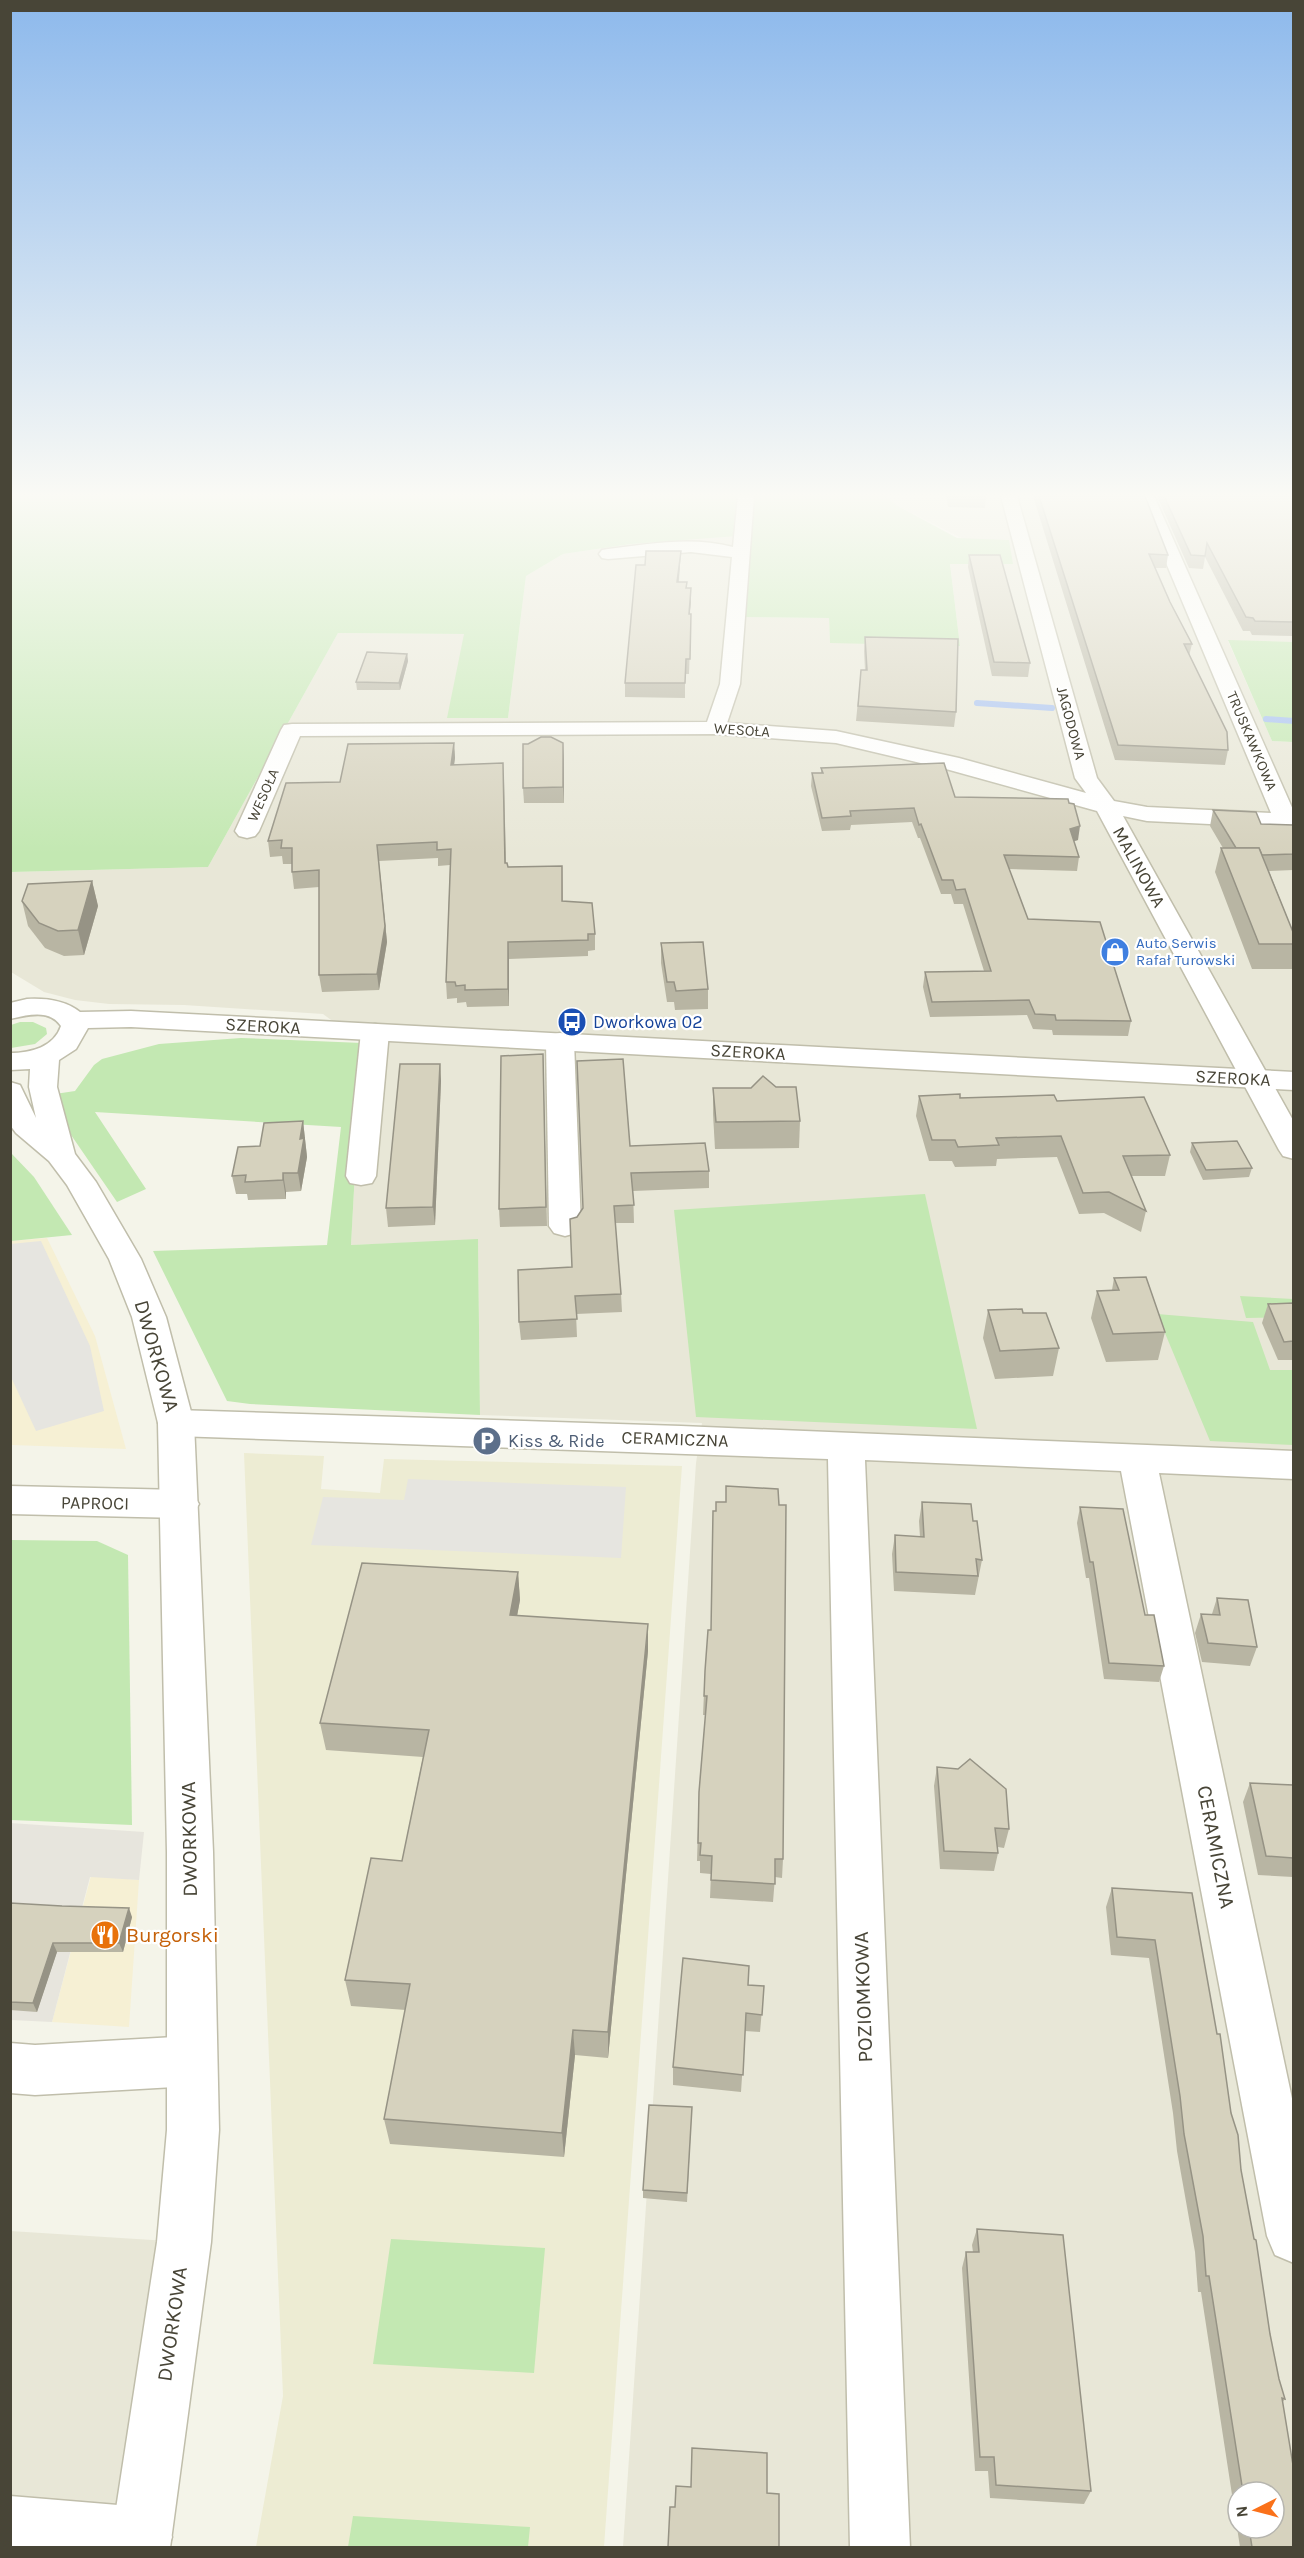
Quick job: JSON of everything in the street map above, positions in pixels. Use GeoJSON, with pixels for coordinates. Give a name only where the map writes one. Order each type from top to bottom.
{"type":"FeatureCollection","features":[{"type":"Feature","properties":{"kind":"street"},"geometry":{"type":"LineString","coordinates":[[715,728],[730,684],[736,615]]}},
{"type":"Feature","properties":{"kind":"street","name":"JAGODOWA"},"geometry":{"type":"LineString","coordinates":[[1042,615],[1086,778],[1106,806]]}},
{"type":"Feature","properties":{"kind":"street","name":"TRUSKAWKOWA"},"geometry":{"type":"LineString","coordinates":[[1199,615],[1290,821]]}},
{"type":"Feature","properties":{"kind":"street","name":"WESOŁA"},"geometry":{"type":"LineString","coordinates":[[247,831],[292,730],[715,728],[836,737],[951,764],[1106,806],[1147,814],[1290,821]]}},
{"type":"Feature","properties":{"kind":"street","name":"MALINOWA"},"geometry":{"type":"LineString","coordinates":[[1106,806],[1293,1150]]}},
{"type":"Feature","properties":{"kind":"street"},"geometry":{"type":"LineString","coordinates":[[17,1004],[52,1008],[68,1015],[61,1040]]}},
{"type":"Feature","properties":{"kind":"street","name":"SZEROKA"},"geometry":{"type":"LineString","coordinates":[[10,1062],[61,1040],[202,1022],[1293,1081]]}},
{"type":"Feature","properties":{"kind":"street"},"geometry":{"type":"LineString","coordinates":[[361,1176],[375,1032]]}},
{"type":"Feature","properties":{"kind":"street","name":"DWORKOWA"},"geometry":{"type":"LineString","coordinates":[[60,1155],[43,1087],[61,1040]]}},
{"type":"Feature","properties":{"kind":"street"},"geometry":{"type":"LineString","coordinates":[[560,1041],[565,1226]]}},
{"type":"Feature","properties":{"kind":"street","name":"DWORKOWA"},"geometry":{"type":"LineString","coordinates":[[10,1091],[15,1109],[27,1127],[60,1155],[81,1182],[133,1277],[149,1317],[176,1423],[180,1504],[193,2130],[188,2207],[141,2542]]}},
{"type":"Feature","properties":{"kind":"street","name":"CERAMICZNA"},"geometry":{"type":"LineString","coordinates":[[176,1423],[846,1446],[1293,1465]]}},
{"type":"Feature","properties":{"kind":"street","name":"POZIOMKOWA"},"geometry":{"type":"LineString","coordinates":[[846,1446],[880,2547]]}},
{"type":"Feature","properties":{"kind":"street","name":"CERAMICZNA"},"geometry":{"type":"LineString","coordinates":[[1137,1457],[1293,2236]]}},
{"type":"Feature","properties":{"kind":"street","name":"PAPROCI"},"geometry":{"type":"LineString","coordinates":[[10,1500],[180,1504]]}},
{"type":"Feature","properties":{"kind":"street"},"geometry":{"type":"LineString","coordinates":[[10,2068],[35,2070],[192,2061]]}},
{"type":"Feature","properties":{"kind":"street"},"geometry":{"type":"LineString","coordinates":[[10,2526],[141,2542]]}},
{"type":"Feature","properties":{"kind":"shaded area"},"geometry":{"type":"Polygon","coordinates":[[[521,615],[735,615],[829,618],[830,642],[960,646],[956,615],[1293,615],[1293,642],[1228,641],[1272,741],[1294,742],[1293,2547],[623,2547],[696,1463],[702,1423],[480,1415],[478,1240],[351,1245],[362,1043],[323,1014],[184,1005],[109,1004],[75,1000],[44,992],[11,972],[10,872],[208,867],[338,633],[464,634],[508,718],[521,615]]]}},
{"type":"Feature","properties":{"kind":"shaded area"},"geometry":{"type":"Polygon","coordinates":[[[47,1238],[95,1336],[126,1449],[11,1445],[11,1241],[47,1238]]]}},
{"type":"Feature","properties":{"kind":"shaded area"},"geometry":{"type":"Polygon","coordinates":[[[41,1241],[90,1346],[104,1411],[36,1431],[11,1377],[10,1244],[41,1241]]]}},
{"type":"Feature","properties":{"kind":"shaded area"},"geometry":{"type":"Polygon","coordinates":[[[244,1453],[324,1456],[321,1489],[380,1493],[384,1459],[682,1466],[604,2547],[256,2547],[283,2396],[244,1453]]]}},
{"type":"Feature","properties":{"kind":"shaded area"},"geometry":{"type":"Polygon","coordinates":[[[408,1479],[626,1487],[621,1558],[311,1545],[323,1497],[404,1500],[408,1479]]]}},
{"type":"Feature","properties":{"kind":"shaded area"},"geometry":{"type":"Polygon","coordinates":[[[10,1823],[144,1832],[139,1880],[90,1877],[52,2022],[11,2020],[10,1823]]]}},
{"type":"Feature","properties":{"kind":"shaded area"},"geometry":{"type":"Polygon","coordinates":[[[91,1876],[139,1880],[129,2027],[52,2022],[91,1876]]]}},
{"type":"Feature","properties":{"kind":"shaded area"},"geometry":{"type":"Polygon","coordinates":[[[10,2231],[184,2242],[140,2547],[11,2547],[10,2231]]]}},
{"type":"Feature","properties":{"kind":"green space"},"geometry":{"type":"Polygon","coordinates":[[[10,615],[521,615],[508,718],[447,718],[464,634],[338,633],[208,867],[11,872],[10,615]]]}},
{"type":"Feature","properties":{"kind":"green space"},"geometry":{"type":"Polygon","coordinates":[[[956,615],[960,646],[830,643],[829,618],[735,617],[956,615]]]}},
{"type":"Feature","properties":{"kind":"green space"},"geometry":{"type":"Polygon","coordinates":[[[1228,640],[1293,642],[1293,742],[1272,741],[1228,640]]]}},
{"type":"Feature","properties":{"kind":"green space"},"geometry":{"type":"Polygon","coordinates":[[[33,1022],[46,1028],[47,1034],[35,1044],[11,1048],[11,1025],[33,1022]]]}},
{"type":"Feature","properties":{"kind":"green space"},"geometry":{"type":"Polygon","coordinates":[[[241,1038],[362,1043],[351,1245],[478,1239],[480,1415],[227,1401],[153,1251],[327,1245],[341,1127],[95,1112],[146,1189],[117,1202],[69,1132],[55,1094],[75,1091],[94,1065],[102,1059],[159,1044],[241,1038]]]}},
{"type":"Feature","properties":{"kind":"green space"},"geometry":{"type":"Polygon","coordinates":[[[11,1153],[34,1177],[72,1235],[11,1241],[11,1153]]]}},
{"type":"Feature","properties":{"kind":"green space"},"geometry":{"type":"Polygon","coordinates":[[[925,1194],[977,1429],[696,1417],[674,1210],[925,1194]]]}},
{"type":"Feature","properties":{"kind":"green space"},"geometry":{"type":"Polygon","coordinates":[[[1240,1296],[1293,1299],[1293,1317],[1246,1318],[1240,1296]]]}},
{"type":"Feature","properties":{"kind":"green space"},"geometry":{"type":"Polygon","coordinates":[[[1157,1314],[1253,1322],[1270,1370],[1293,1370],[1293,1445],[1210,1441],[1157,1314]]]}},
{"type":"Feature","properties":{"kind":"green space"},"geometry":{"type":"Polygon","coordinates":[[[11,1540],[97,1541],[128,1555],[132,1825],[11,1820],[11,1540]]]}},
{"type":"Feature","properties":{"kind":"green space"},"geometry":{"type":"Polygon","coordinates":[[[391,2239],[545,2248],[534,2373],[373,2364],[391,2239]]]}},
{"type":"Feature","properties":{"kind":"green space"},"geometry":{"type":"Polygon","coordinates":[[[353,2516],[530,2527],[528,2547],[348,2547],[353,2516]]]}},
{"type":"Feature","properties":{"kind":"building"},"geometry":{"type":"Polygon","coordinates":[[[631,615],[691,615],[690,659],[686,659],[685,683],[625,683],[631,615]]]}},
{"type":"Feature","properties":{"kind":"building"},"geometry":{"type":"Polygon","coordinates":[[[983,615],[1017,615],[1030,663],[994,662],[983,615]]]}},
{"type":"Feature","properties":{"kind":"building"},"geometry":{"type":"Polygon","coordinates":[[[1077,615],[1177,615],[1192,644],[1184,644],[1227,732],[1228,750],[1118,745],[1077,615]]]}},
{"type":"Feature","properties":{"kind":"building"},"geometry":{"type":"Polygon","coordinates":[[[1245,615],[1293,615],[1293,622],[1255,621],[1253,618],[1245,615]]]}},
{"type":"Feature","properties":{"kind":"building"},"geometry":{"type":"Polygon","coordinates":[[[865,637],[958,639],[956,712],[858,706],[861,670],[867,670],[865,637]]]}},
{"type":"Feature","properties":{"kind":"building"},"geometry":{"type":"Polygon","coordinates":[[[367,652],[407,654],[399,683],[356,682],[367,652]]]}},
{"type":"Feature","properties":{"kind":"building"},"geometry":{"type":"Polygon","coordinates":[[[541,737],[551,737],[563,743],[563,787],[523,788],[523,744],[528,744],[541,737]]]}},
{"type":"Feature","properties":{"kind":"building"},"geometry":{"type":"Polygon","coordinates":[[[454,743],[451,765],[503,763],[505,863],[508,867],[562,866],[562,901],[592,903],[595,934],[588,934],[588,940],[508,942],[508,989],[465,990],[465,985],[456,986],[455,982],[446,982],[451,849],[437,850],[437,842],[377,845],[385,926],[377,974],[319,975],[319,870],[292,872],[292,848],[281,848],[282,840],[268,841],[286,783],[340,782],[348,744],[454,743]]]}},
{"type":"Feature","properties":{"kind":"building"},"geometry":{"type":"Polygon","coordinates":[[[944,763],[955,797],[1068,799],[1069,803],[1074,804],[1080,826],[1070,829],[1079,857],[1004,855],[1028,919],[1100,922],[1131,1021],[1056,1020],[1055,1015],[1035,1014],[1029,1000],[932,1002],[925,972],[991,971],[965,889],[956,890],[953,880],[942,880],[914,808],[850,811],[851,816],[822,818],[812,773],[823,773],[821,768],[944,763]]]}},
{"type":"Feature","properties":{"kind":"building"},"geometry":{"type":"Polygon","coordinates":[[[1213,810],[1256,812],[1261,824],[1293,825],[1293,854],[1262,855],[1259,848],[1236,848],[1213,810]]]}},
{"type":"Feature","properties":{"kind":"building"},"geometry":{"type":"Polygon","coordinates":[[[1221,848],[1259,848],[1293,932],[1293,944],[1259,944],[1221,848]]]}},
{"type":"Feature","properties":{"kind":"building"},"geometry":{"type":"Polygon","coordinates":[[[92,881],[78,930],[58,931],[39,923],[22,901],[28,884],[92,881]]]}},
{"type":"Feature","properties":{"kind":"building"},"geometry":{"type":"Polygon","coordinates":[[[703,942],[708,989],[676,991],[674,982],[667,982],[661,943],[703,942]]]}},
{"type":"Feature","properties":{"kind":"building"},"geometry":{"type":"Polygon","coordinates":[[[543,1054],[546,1207],[499,1209],[501,1056],[543,1054]]]}},
{"type":"Feature","properties":{"kind":"building"},"geometry":{"type":"Polygon","coordinates":[[[623,1059],[630,1146],[705,1143],[709,1171],[631,1173],[634,1205],[614,1206],[621,1294],[575,1296],[577,1319],[519,1322],[518,1270],[572,1267],[570,1219],[577,1217],[583,1208],[577,1061],[623,1059]]]}},
{"type":"Feature","properties":{"kind":"building"},"geometry":{"type":"Polygon","coordinates":[[[400,1064],[440,1064],[433,1207],[386,1208],[400,1064]]]}},
{"type":"Feature","properties":{"kind":"building"},"geometry":{"type":"Polygon","coordinates":[[[763,1076],[776,1087],[796,1087],[800,1121],[716,1122],[713,1088],[751,1088],[763,1076]]]}},
{"type":"Feature","properties":{"kind":"building"},"geometry":{"type":"Polygon","coordinates":[[[960,1094],[960,1098],[1054,1095],[1057,1101],[1144,1097],[1170,1155],[1123,1156],[1146,1211],[1109,1192],[1083,1193],[1061,1136],[996,1138],[999,1145],[958,1147],[955,1140],[932,1140],[919,1096],[960,1094]]]}},
{"type":"Feature","properties":{"kind":"building"},"geometry":{"type":"Polygon","coordinates":[[[303,1121],[300,1139],[304,1138],[298,1173],[283,1173],[283,1180],[245,1182],[246,1175],[232,1176],[238,1147],[260,1146],[264,1123],[303,1121]]]}},
{"type":"Feature","properties":{"kind":"building"},"geometry":{"type":"Polygon","coordinates":[[[1237,1141],[1252,1168],[1206,1170],[1192,1143],[1237,1141]]]}},
{"type":"Feature","properties":{"kind":"building"},"geometry":{"type":"Polygon","coordinates":[[[1146,1277],[1165,1332],[1113,1334],[1097,1291],[1119,1290],[1114,1278],[1146,1277]]]}},
{"type":"Feature","properties":{"kind":"building"},"geometry":{"type":"Polygon","coordinates":[[[1293,1303],[1293,1341],[1284,1342],[1268,1304],[1293,1303]]]}},
{"type":"Feature","properties":{"kind":"building"},"geometry":{"type":"Polygon","coordinates":[[[1022,1309],[1023,1313],[1046,1313],[1059,1348],[1000,1351],[988,1310],[1022,1309]]]}},
{"type":"Feature","properties":{"kind":"building"},"geometry":{"type":"Polygon","coordinates":[[[726,1486],[778,1489],[779,1505],[786,1505],[783,1859],[775,1859],[775,1884],[711,1880],[712,1856],[700,1855],[701,1843],[698,1843],[699,1792],[707,1696],[704,1696],[705,1671],[708,1630],[711,1630],[713,1511],[716,1511],[716,1502],[726,1502],[726,1486]]]}},
{"type":"Feature","properties":{"kind":"building"},"geometry":{"type":"Polygon","coordinates":[[[922,1502],[971,1504],[973,1521],[977,1521],[982,1560],[976,1559],[978,1576],[896,1572],[895,1535],[924,1537],[922,1502]]]}},
{"type":"Feature","properties":{"kind":"building"},"geometry":{"type":"Polygon","coordinates":[[[1080,1507],[1123,1509],[1145,1615],[1154,1615],[1164,1666],[1109,1663],[1093,1562],[1090,1562],[1080,1507]]]}},
{"type":"Feature","properties":{"kind":"building"},"geometry":{"type":"Polygon","coordinates":[[[362,1563],[518,1572],[510,1615],[648,1624],[608,2032],[573,2030],[562,2133],[384,2119],[410,1984],[345,1980],[371,1858],[402,1861],[429,1730],[320,1723],[362,1563]]]}},
{"type":"Feature","properties":{"kind":"building"},"geometry":{"type":"Polygon","coordinates":[[[1217,1598],[1248,1600],[1257,1647],[1208,1643],[1201,1614],[1220,1615],[1217,1598]]]}},
{"type":"Feature","properties":{"kind":"building"},"geometry":{"type":"Polygon","coordinates":[[[970,1759],[1006,1789],[1009,1829],[995,1828],[998,1853],[944,1851],[937,1767],[958,1769],[970,1759]]]}},
{"type":"Feature","properties":{"kind":"building"},"geometry":{"type":"Polygon","coordinates":[[[1250,1783],[1293,1785],[1293,1858],[1266,1856],[1250,1783]]]}},
{"type":"Feature","properties":{"kind":"building"},"geometry":{"type":"Polygon","coordinates":[[[1112,1888],[1192,1893],[1217,2034],[1220,2034],[1231,2113],[1238,2135],[1241,2170],[1256,2240],[1270,2334],[1285,2399],[1282,2398],[1293,2465],[1293,2547],[1252,2547],[1251,2540],[1286,2540],[1286,2480],[1241,2480],[1209,2276],[1206,2276],[1203,2236],[1184,2134],[1155,1940],[1117,1937],[1112,1888]]]}},
{"type":"Feature","properties":{"kind":"building"},"geometry":{"type":"Polygon","coordinates":[[[10,1903],[129,1908],[119,1943],[53,1943],[33,2003],[10,2002],[10,1903]]]}},
{"type":"Feature","properties":{"kind":"building"},"geometry":{"type":"Polygon","coordinates":[[[683,1958],[749,1966],[748,1985],[764,1986],[762,2015],[746,2013],[743,2075],[673,2067],[683,1958]]]}},
{"type":"Feature","properties":{"kind":"building"},"geometry":{"type":"Polygon","coordinates":[[[649,2105],[692,2107],[687,2193],[643,2190],[649,2105]]]}},
{"type":"Feature","properties":{"kind":"building"},"geometry":{"type":"Polygon","coordinates":[[[977,2229],[1063,2235],[1091,2491],[996,2485],[994,2457],[980,2457],[966,2252],[979,2252],[977,2229]]]}},
{"type":"Feature","properties":{"kind":"building"},"geometry":{"type":"Polygon","coordinates":[[[692,2448],[767,2453],[767,2493],[779,2494],[779,2547],[668,2547],[670,2507],[675,2507],[676,2486],[691,2487],[692,2448]]]}},
{"type":"Feature","properties":{"kind":"waterway"},"geometry":{"type":"LineString","coordinates":[[977,703],[1052,708]]}},
{"type":"Feature","properties":{"kind":"waterway"},"geometry":{"type":"LineString","coordinates":[[1266,719],[1294,721]]}},
{"type":"Feature","properties":{"kind":"place","name":"Auto Serwis Rafał Turowski"},"geometry":{"type":"Point","coordinates":[1115,952]}},
{"type":"Feature","properties":{"kind":"place","name":"Dworkowa 02"},"geometry":{"type":"Point","coordinates":[572,1022]}},
{"type":"Feature","properties":{"kind":"place","name":"Kiss & Ride"},"geometry":{"type":"Point","coordinates":[487,1441]}},
{"type":"Feature","properties":{"kind":"place","name":"Burgorski"},"geometry":{"type":"Point","coordinates":[105,1935]}}]}
